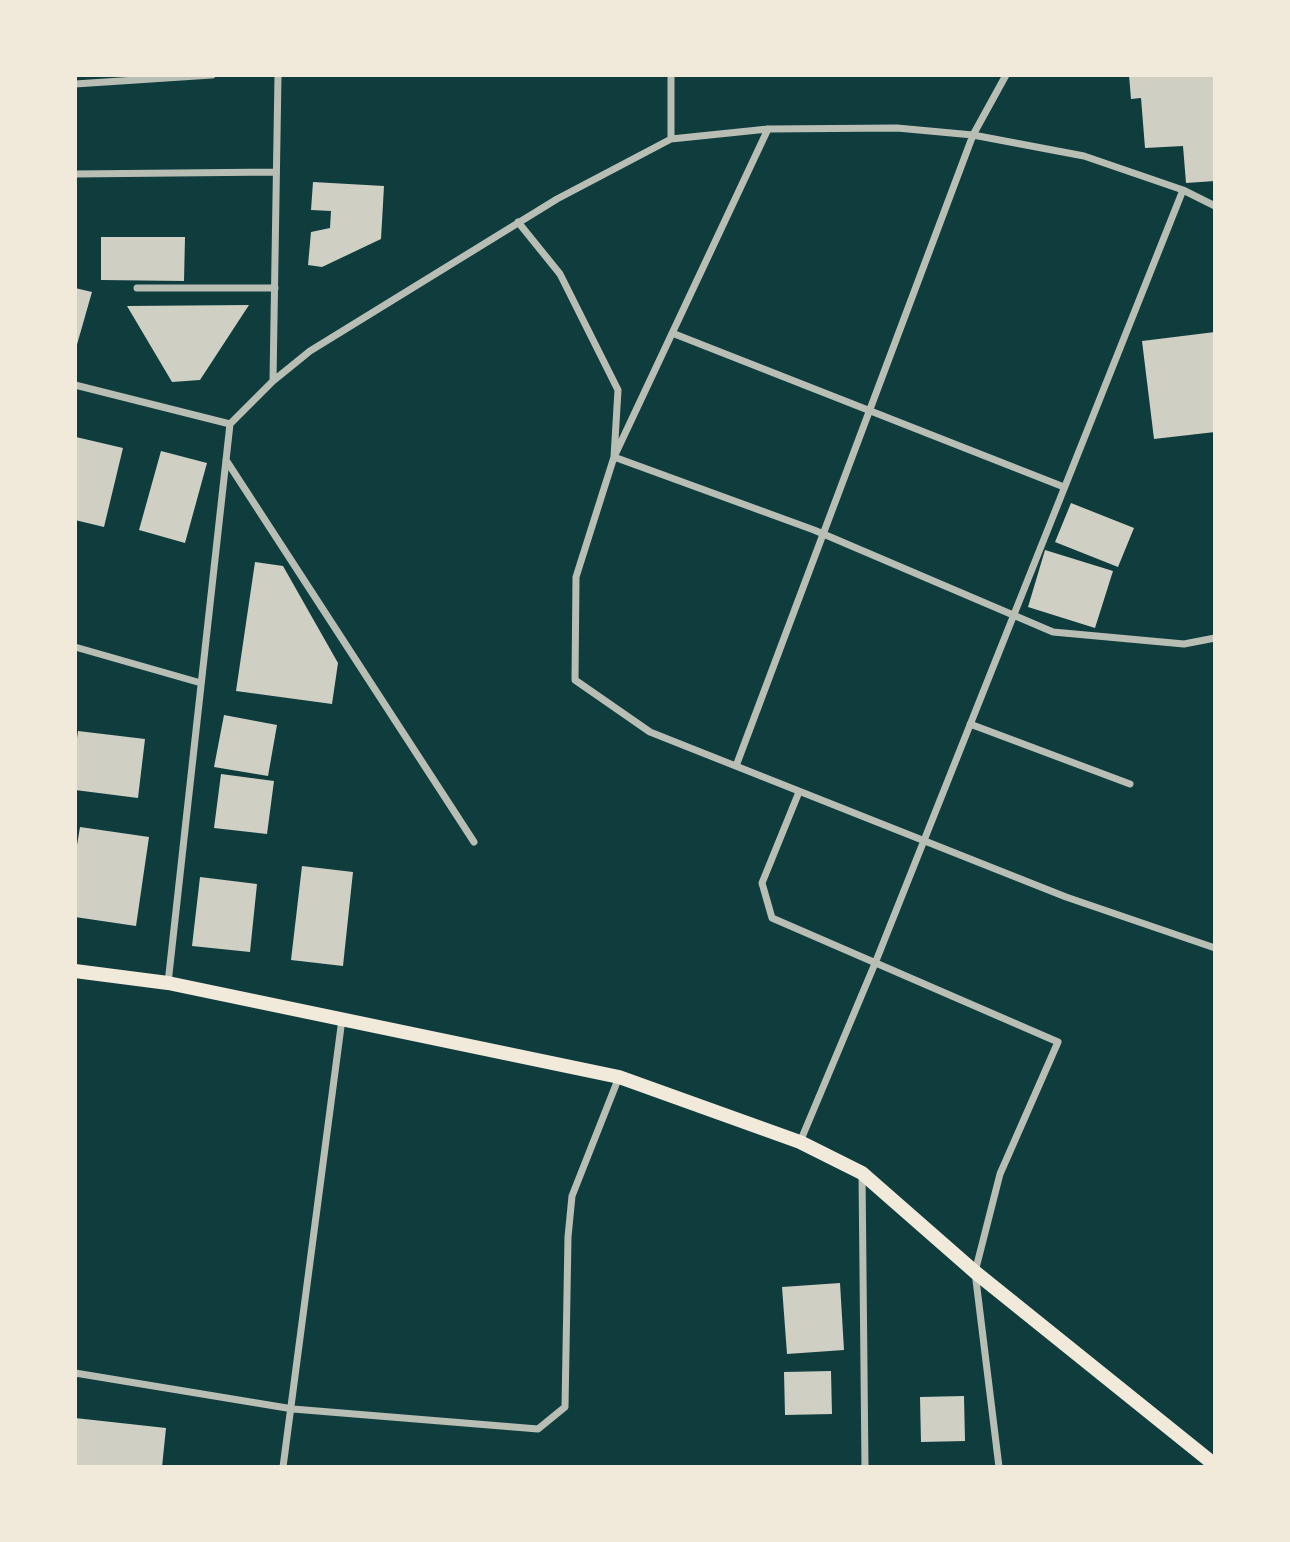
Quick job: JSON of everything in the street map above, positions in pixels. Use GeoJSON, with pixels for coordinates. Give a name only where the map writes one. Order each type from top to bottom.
{"type":"FeatureCollection","features":[{"type":"Feature","properties":{"kind":"main road"},"geometry":{"type":"LineString","coordinates":[[75,971],[168,983],[620,1077],[800,1142],[862,1173],[975,1272],[1215,1465]]}},
{"type":"Feature","properties":{"kind":"street"},"geometry":{"type":"LineString","coordinates":[[75,84],[212,75]]}},
{"type":"Feature","properties":{"kind":"street"},"geometry":{"type":"LineString","coordinates":[[273,381],[278,75]]}},
{"type":"Feature","properties":{"kind":"street"},"geometry":{"type":"LineString","coordinates":[[671,75],[671,139]]}},
{"type":"Feature","properties":{"kind":"street"},"geometry":{"type":"LineString","coordinates":[[736,766],[973,135],[1006,75]]}},
{"type":"Feature","properties":{"kind":"street"},"geometry":{"type":"LineString","coordinates":[[168,983],[229,424],[273,381],[310,351],[557,199],[671,139],[768,129],[897,128],[973,135],[1084,156],[1183,190],[1215,206]]}},
{"type":"Feature","properties":{"kind":"street"},"geometry":{"type":"LineString","coordinates":[[768,129],[614,457],[576,577],[575,680],[650,732],[1066,897],[1215,948]]}},
{"type":"Feature","properties":{"kind":"street"},"geometry":{"type":"LineString","coordinates":[[75,174],[276,172]]}},
{"type":"Feature","properties":{"kind":"street"},"geometry":{"type":"LineString","coordinates":[[800,1142],[876,961],[1183,190]]}},
{"type":"Feature","properties":{"kind":"street"},"geometry":{"type":"LineString","coordinates":[[518,222],[560,274],[618,390],[614,457]]}},
{"type":"Feature","properties":{"kind":"street"},"geometry":{"type":"LineString","coordinates":[[137,288],[275,288]]}},
{"type":"Feature","properties":{"kind":"street"},"geometry":{"type":"LineString","coordinates":[[672,333],[1064,487]]}},
{"type":"Feature","properties":{"kind":"street"},"geometry":{"type":"LineString","coordinates":[[75,385],[229,424]]}},
{"type":"Feature","properties":{"kind":"street"},"geometry":{"type":"LineString","coordinates":[[614,457],[823,534],[1053,632],[1184,644],[1215,638]]}},
{"type":"Feature","properties":{"kind":"street"},"geometry":{"type":"LineString","coordinates":[[226,459],[474,842]]}},
{"type":"Feature","properties":{"kind":"street"},"geometry":{"type":"LineString","coordinates":[[75,647],[201,683]]}},
{"type":"Feature","properties":{"kind":"street"},"geometry":{"type":"LineString","coordinates":[[970,724],[1130,784]]}},
{"type":"Feature","properties":{"kind":"street"},"geometry":{"type":"LineString","coordinates":[[799,792],[762,883],[772,918],[1058,1042],[1000,1174],[975,1272],[999,1467]]}},
{"type":"Feature","properties":{"kind":"street"},"geometry":{"type":"LineString","coordinates":[[284,1467],[342,1018]]}},
{"type":"Feature","properties":{"kind":"street"},"geometry":{"type":"LineString","coordinates":[[75,1373],[293,1409],[538,1429],[565,1407],[568,1237],[572,1196],[620,1077]]}},
{"type":"Feature","properties":{"kind":"street"},"geometry":{"type":"LineString","coordinates":[[862,1173],[866,1467]]}},
{"type":"Feature","properties":{"kind":"building"},"geometry":{"type":"Polygon","coordinates":[[[1129,75],[1215,75],[1215,181],[1186,183],[1183,146],[1145,148],[1141,98],[1131,99],[1129,75]]]}},
{"type":"Feature","properties":{"kind":"building"},"geometry":{"type":"Polygon","coordinates":[[[313,182],[384,186],[381,239],[322,267],[308,265],[311,232],[330,228],[331,211],[311,210],[313,182]]]}},
{"type":"Feature","properties":{"kind":"building"},"geometry":{"type":"Polygon","coordinates":[[[101,237],[185,237],[184,281],[101,280],[101,237]]]}},
{"type":"Feature","properties":{"kind":"building"},"geometry":{"type":"Polygon","coordinates":[[[75,288],[92,292],[76,348],[75,347],[75,288]]]}},
{"type":"Feature","properties":{"kind":"building"},"geometry":{"type":"Polygon","coordinates":[[[249,305],[200,380],[172,382],[127,306],[249,305]]]}},
{"type":"Feature","properties":{"kind":"building"},"geometry":{"type":"Polygon","coordinates":[[[1215,332],[1215,432],[1154,439],[1142,341],[1215,332]]]}},
{"type":"Feature","properties":{"kind":"building"},"geometry":{"type":"Polygon","coordinates":[[[76,437],[123,448],[104,527],[75,520],[76,437]]]}},
{"type":"Feature","properties":{"kind":"building"},"geometry":{"type":"Polygon","coordinates":[[[161,451],[207,463],[185,543],[139,530],[161,451]]]}},
{"type":"Feature","properties":{"kind":"building"},"geometry":{"type":"Polygon","coordinates":[[[1071,503],[1134,528],[1118,567],[1055,542],[1071,503]]]}},
{"type":"Feature","properties":{"kind":"building"},"geometry":{"type":"Polygon","coordinates":[[[1045,550],[1113,571],[1095,628],[1028,607],[1045,550]]]}},
{"type":"Feature","properties":{"kind":"building"},"geometry":{"type":"Polygon","coordinates":[[[255,562],[283,566],[338,663],[332,704],[236,691],[255,562]]]}},
{"type":"Feature","properties":{"kind":"building"},"geometry":{"type":"Polygon","coordinates":[[[224,715],[277,725],[268,776],[214,767],[224,715]]]}},
{"type":"Feature","properties":{"kind":"building"},"geometry":{"type":"Polygon","coordinates":[[[78,731],[145,739],[138,798],[75,790],[78,731]]]}},
{"type":"Feature","properties":{"kind":"building"},"geometry":{"type":"Polygon","coordinates":[[[221,774],[274,781],[267,834],[214,828],[221,774]]]}},
{"type":"Feature","properties":{"kind":"building"},"geometry":{"type":"Polygon","coordinates":[[[80,827],[149,837],[136,926],[75,917],[75,857],[80,827]]]}},
{"type":"Feature","properties":{"kind":"building"},"geometry":{"type":"Polygon","coordinates":[[[302,866],[353,872],[343,966],[291,960],[302,866]]]}},
{"type":"Feature","properties":{"kind":"building"},"geometry":{"type":"Polygon","coordinates":[[[200,877],[257,884],[250,952],[192,946],[200,877]]]}},
{"type":"Feature","properties":{"kind":"building"},"geometry":{"type":"Polygon","coordinates":[[[840,1283],[844,1350],[787,1354],[782,1287],[840,1283]]]}},
{"type":"Feature","properties":{"kind":"building"},"geometry":{"type":"Polygon","coordinates":[[[831,1371],[832,1414],[785,1415],[784,1372],[831,1371]]]}},
{"type":"Feature","properties":{"kind":"building"},"geometry":{"type":"Polygon","coordinates":[[[964,1396],[965,1441],[921,1442],[920,1397],[964,1396]]]}},
{"type":"Feature","properties":{"kind":"building"},"geometry":{"type":"Polygon","coordinates":[[[75,1418],[166,1428],[162,1467],[75,1467],[75,1418]]]}}]}
